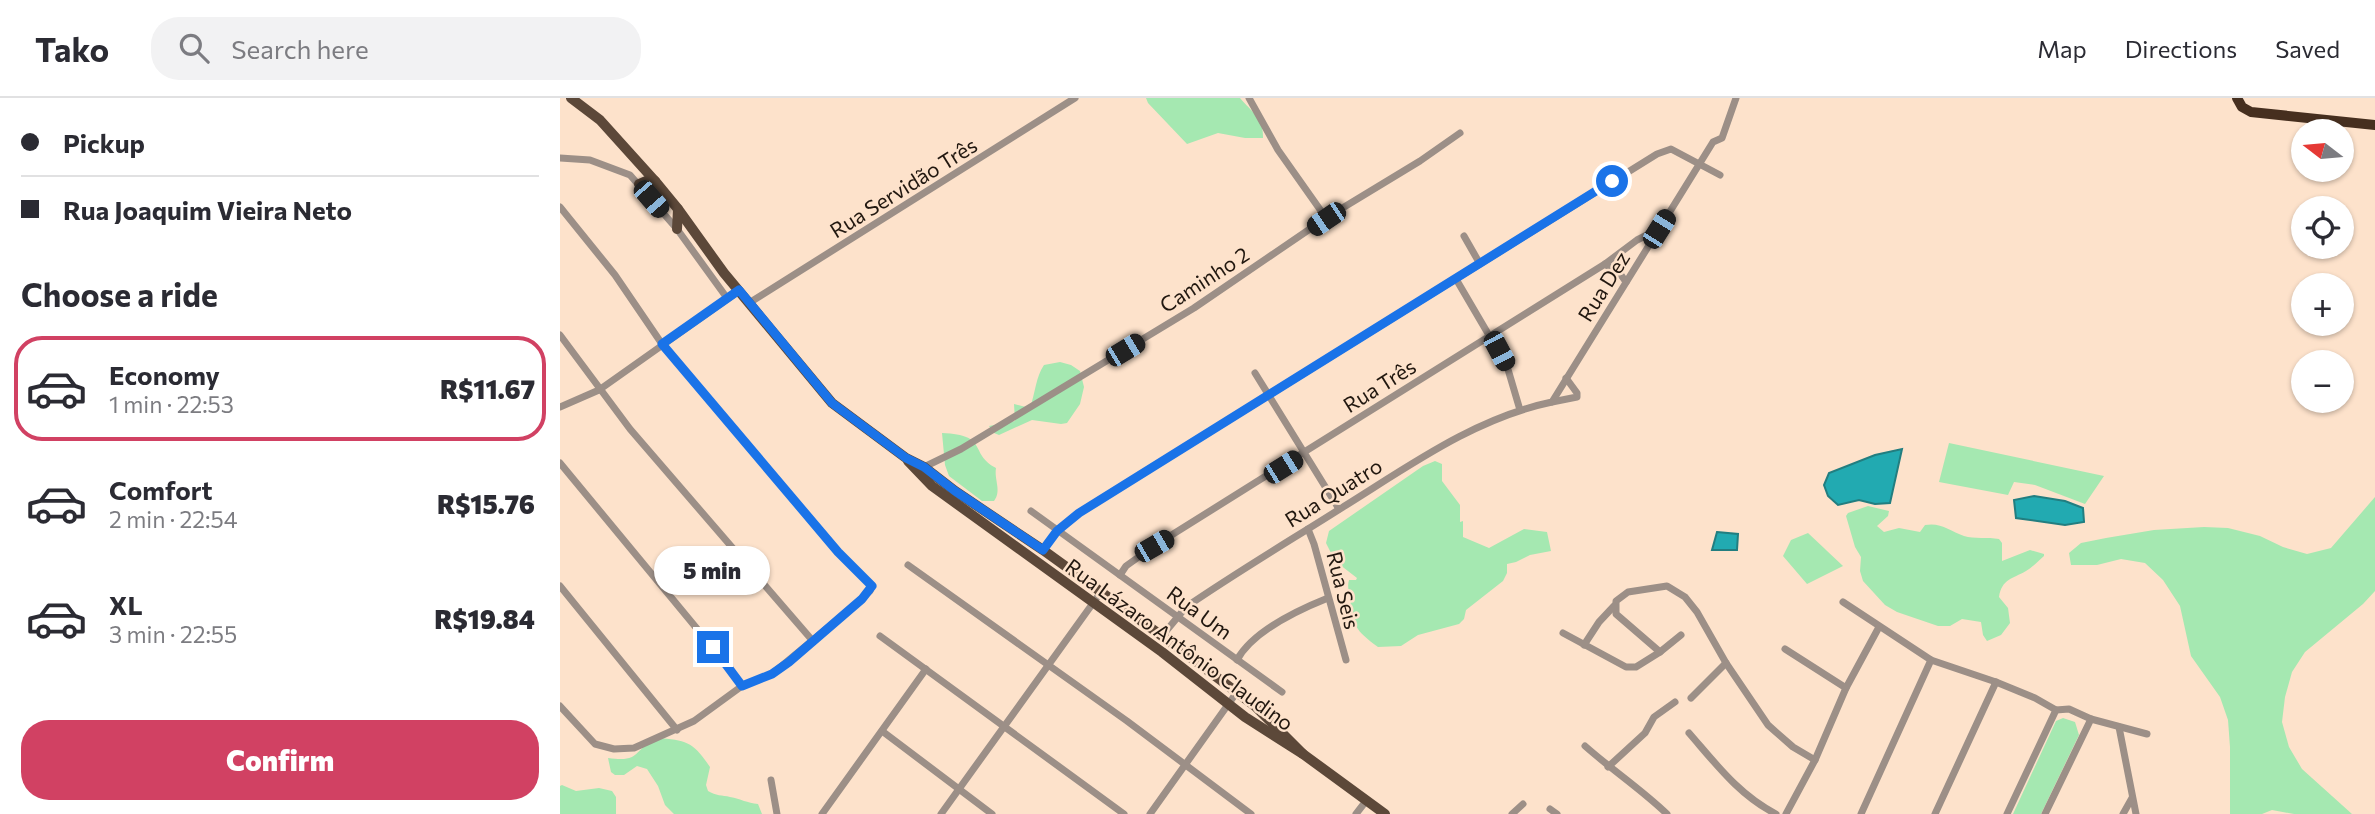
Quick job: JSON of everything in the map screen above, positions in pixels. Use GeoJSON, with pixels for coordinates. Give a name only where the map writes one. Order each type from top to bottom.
{"type":"FeatureCollection","features":[{"type":"Feature","properties":{"kind":"highway"},"geometry":{"type":"LineString","coordinates":[[2237,98],[2242,107],[2250,112],[2375,125]]}},
{"type":"Feature","properties":{"kind":"main road","name":"Rua Lázaro Antônio Claudino"},"geometry":{"type":"LineString","coordinates":[[571,98],[600,120],[655,181],[749,303],[832,403],[906,458],[924,467],[1162,636],[1269,718],[1303,754]]}},
{"type":"Feature","properties":{"kind":"main road"},"geometry":{"type":"LineString","coordinates":[[639,184],[655,181]]}},
{"type":"Feature","properties":{"kind":"main road"},"geometry":{"type":"LineString","coordinates":[[677,229],[678,209]]}},
{"type":"Feature","properties":{"kind":"main road","name":"Rua Lázaro Antônio Claudino"},"geometry":{"type":"LineString","coordinates":[[906,458],[932,486],[1274,737],[1303,754],[1385,814]]}},
{"type":"Feature","properties":{"kind":"street","name":"Rua Servidão Três"},"geometry":{"type":"LineString","coordinates":[[749,303],[1075,98]]}},
{"type":"Feature","properties":{"kind":"street"},"geometry":{"type":"LineString","coordinates":[[1248,98],[1278,149],[1326,219]]}},
{"type":"Feature","properties":{"kind":"street","name":"Rua Dez"},"geometry":{"type":"LineString","coordinates":[[1552,402],[1713,142],[1722,138],[1736,98]]}},
{"type":"Feature","properties":{"kind":"street","name":"Caminho 2"},"geometry":{"type":"LineString","coordinates":[[924,467],[961,449],[1194,308],[1461,133]]}},
{"type":"Feature","properties":{"kind":"street"},"geometry":{"type":"LineString","coordinates":[[1043,550],[1057,531],[1079,513],[1663,150],[1671,149],[1720,175]]}},
{"type":"Feature","properties":{"kind":"street"},"geometry":{"type":"LineString","coordinates":[[560,158],[579,158],[611,166],[630,175],[677,229],[727,298]]}},
{"type":"Feature","properties":{"kind":"street"},"geometry":{"type":"LineString","coordinates":[[560,207],[615,275],[662,344],[838,552],[870,581],[872,586],[870,591],[772,674],[742,686],[704,715],[677,730],[634,748],[601,746],[590,740],[560,706]]}},
{"type":"Feature","properties":{"kind":"street","name":"Rua Três"},"geometry":{"type":"LineString","coordinates":[[1120,575],[1126,566],[1154,546],[1659,229]]}},
{"type":"Feature","properties":{"kind":"street"},"geometry":{"type":"LineString","coordinates":[[1464,236],[1480,264]]}},
{"type":"Feature","properties":{"kind":"street"},"geometry":{"type":"LineString","coordinates":[[1628,246],[1642,256]]}},
{"type":"Feature","properties":{"kind":"street"},"geometry":{"type":"LineString","coordinates":[[1605,264],[1626,282]]}},
{"type":"Feature","properties":{"kind":"street"},"geometry":{"type":"LineString","coordinates":[[1456,279],[1507,366],[1520,410]]}},
{"type":"Feature","properties":{"kind":"street"},"geometry":{"type":"LineString","coordinates":[[560,407],[599,390],[739,290]]}},
{"type":"Feature","properties":{"kind":"street"},"geometry":{"type":"LineString","coordinates":[[560,335],[630,429],[812,640]]}},
{"type":"Feature","properties":{"kind":"street"},"geometry":{"type":"LineString","coordinates":[[1255,373],[1339,509]]}},
{"type":"Feature","properties":{"kind":"street"},"geometry":{"type":"LineString","coordinates":[[1552,402],[1577,397],[1566,378]]}},
{"type":"Feature","properties":{"kind":"street","name":"Rua Quatro"},"geometry":{"type":"LineString","coordinates":[[1162,636],[1176,617],[1202,596],[1455,439],[1520,410],[1552,402]]}},
{"type":"Feature","properties":{"kind":"street"},"geometry":{"type":"LineString","coordinates":[[560,464],[742,686]]}},
{"type":"Feature","properties":{"kind":"street","name":"Rua Um"},"geometry":{"type":"LineString","coordinates":[[1031,511],[1282,692]]}},
{"type":"Feature","properties":{"kind":"street","name":"Rua Seis"},"geometry":{"type":"LineString","coordinates":[[1308,528],[1346,660]]}},
{"type":"Feature","properties":{"kind":"street"},"geometry":{"type":"LineString","coordinates":[[908,565],[1251,814]]}},
{"type":"Feature","properties":{"kind":"street"},"geometry":{"type":"LineString","coordinates":[[560,586],[677,730]]}},
{"type":"Feature","properties":{"kind":"street"},"geometry":{"type":"LineString","coordinates":[[1584,645],[1619,597],[1628,592],[1667,586],[1675,589],[1698,612],[1726,663],[1768,725],[1793,747],[1815,760]]}},
{"type":"Feature","properties":{"kind":"street"},"geometry":{"type":"LineString","coordinates":[[941,814],[1101,593]]}},
{"type":"Feature","properties":{"kind":"street"},"geometry":{"type":"LineString","coordinates":[[1237,660],[1252,640],[1305,608],[1328,598]]}},
{"type":"Feature","properties":{"kind":"street"},"geometry":{"type":"LineString","coordinates":[[1843,602],[1931,660],[1996,682],[2056,710],[2069,709],[2091,719],[2147,734]]}},
{"type":"Feature","properties":{"kind":"street"},"geometry":{"type":"LineString","coordinates":[[1614,606],[1616,614],[1660,652]]}},
{"type":"Feature","properties":{"kind":"street"},"geometry":{"type":"LineString","coordinates":[[1786,814],[1815,760],[1846,688],[1878,627]]}},
{"type":"Feature","properties":{"kind":"street"},"geometry":{"type":"LineString","coordinates":[[1563,633],[1626,667],[1636,667],[1681,635]]}},
{"type":"Feature","properties":{"kind":"street"},"geometry":{"type":"LineString","coordinates":[[880,636],[1124,814]]}},
{"type":"Feature","properties":{"kind":"street"},"geometry":{"type":"LineString","coordinates":[[1785,649],[1846,688]]}},
{"type":"Feature","properties":{"kind":"street"},"geometry":{"type":"LineString","coordinates":[[1861,814],[1931,660]]}},
{"type":"Feature","properties":{"kind":"street"},"geometry":{"type":"LineString","coordinates":[[1691,698],[1726,663]]}},
{"type":"Feature","properties":{"kind":"street"},"geometry":{"type":"LineString","coordinates":[[822,814],[926,669]]}},
{"type":"Feature","properties":{"kind":"street"},"geometry":{"type":"LineString","coordinates":[[1935,814],[1996,682]]}},
{"type":"Feature","properties":{"kind":"street"},"geometry":{"type":"LineString","coordinates":[[1150,814],[1237,692]]}},
{"type":"Feature","properties":{"kind":"street"},"geometry":{"type":"LineString","coordinates":[[1608,767],[1645,733],[1654,717],[1675,702]]}},
{"type":"Feature","properties":{"kind":"street"},"geometry":{"type":"LineString","coordinates":[[2007,814],[2056,710]]}},
{"type":"Feature","properties":{"kind":"street"},"geometry":{"type":"LineString","coordinates":[[2045,814],[2091,719]]}},
{"type":"Feature","properties":{"kind":"street"},"geometry":{"type":"LineString","coordinates":[[2119,727],[2136,814]]}},
{"type":"Feature","properties":{"kind":"street"},"geometry":{"type":"LineString","coordinates":[[882,731],[992,814]]}},
{"type":"Feature","properties":{"kind":"street"},"geometry":{"type":"LineString","coordinates":[[1689,733],[1735,786],[1776,814]]}},
{"type":"Feature","properties":{"kind":"street"},"geometry":{"type":"LineString","coordinates":[[1585,746],[1608,767],[1640,788],[1667,814]]}},
{"type":"Feature","properties":{"kind":"street"},"geometry":{"type":"LineString","coordinates":[[771,780],[777,814]]}},
{"type":"Feature","properties":{"kind":"street"},"geometry":{"type":"LineString","coordinates":[[2123,814],[2132,798]]}},
{"type":"Feature","properties":{"kind":"street"},"geometry":{"type":"LineString","coordinates":[[1356,814],[1366,800]]}},
{"type":"Feature","properties":{"kind":"street"},"geometry":{"type":"LineString","coordinates":[[1513,814],[1523,804]]}},
{"type":"Feature","properties":{"kind":"green space"},"geometry":{"type":"Polygon","coordinates":[[[1146,98],[1240,98],[1259,120],[1263,138],[1218,133],[1187,144],[1146,98]]]}},
{"type":"Feature","properties":{"kind":"green space"},"geometry":{"type":"Polygon","coordinates":[[[1060,362],[1080,371],[1084,387],[1080,404],[1067,423],[1032,420],[999,435],[994,433],[989,426],[1015,421],[1014,404],[1030,408],[1044,365],[1060,362]]]}},
{"type":"Feature","properties":{"kind":"green space"},"geometry":{"type":"Polygon","coordinates":[[[942,433],[967,437],[996,468],[998,489],[994,501],[982,501],[949,476],[945,465],[942,433]]]}},
{"type":"Feature","properties":{"kind":"green space"},"geometry":{"type":"Polygon","coordinates":[[[1949,443],[2104,476],[2085,504],[2035,485],[2014,482],[2008,495],[1939,482],[1949,443]]]}},
{"type":"Feature","properties":{"kind":"green space"},"geometry":{"type":"Polygon","coordinates":[[[1435,461],[1442,464],[1442,481],[1460,505],[1463,537],[1489,548],[1524,529],[1547,532],[1551,551],[1530,555],[1507,564],[1503,581],[1466,610],[1464,619],[1459,624],[1418,635],[1401,646],[1378,647],[1356,627],[1348,585],[1349,580],[1357,578],[1335,561],[1326,543],[1329,531],[1423,466],[1435,461]]]}},
{"type":"Feature","properties":{"kind":"green space"},"geometry":{"type":"Polygon","coordinates":[[[2375,497],[2375,591],[2305,652],[2292,672],[2282,722],[2289,747],[2302,769],[2352,814],[2294,814],[2272,810],[2262,814],[2230,814],[2228,720],[2220,697],[2191,656],[2180,606],[2163,580],[2145,563],[2121,559],[2097,565],[2071,565],[2069,553],[2081,543],[2106,538],[2154,530],[2204,527],[2228,528],[2260,536],[2307,554],[2331,548],[2375,497]]]}},
{"type":"Feature","properties":{"kind":"green space"},"geometry":{"type":"Polygon","coordinates":[[[1868,506],[1889,511],[1888,516],[1877,526],[1884,532],[1899,528],[1920,532],[1925,525],[1936,525],[1968,537],[1999,539],[2002,543],[2002,561],[2030,550],[2044,554],[2031,568],[2008,580],[2003,586],[1999,597],[2008,608],[2010,623],[2001,635],[1987,641],[1981,622],[1962,619],[1950,626],[1938,626],[1885,605],[1863,581],[1860,571],[1861,557],[1855,547],[1846,516],[1868,506]]]}},
{"type":"Feature","properties":{"kind":"green space"},"geometry":{"type":"Polygon","coordinates":[[[1808,533],[1843,566],[1807,584],[1783,556],[1791,540],[1808,533]]]}},
{"type":"Feature","properties":{"kind":"green space"},"geometry":{"type":"Polygon","coordinates":[[[2063,718],[2075,722],[2079,735],[2041,814],[2013,814],[2056,721],[2063,718]]]}},
{"type":"Feature","properties":{"kind":"green space"},"geometry":{"type":"Polygon","coordinates":[[[657,738],[682,741],[694,747],[710,767],[706,785],[708,791],[758,804],[762,814],[674,814],[665,805],[658,786],[647,769],[637,766],[624,775],[611,772],[608,758],[632,757],[657,738]]]}},
{"type":"Feature","properties":{"kind":"green space"},"geometry":{"type":"Polygon","coordinates":[[[562,785],[576,791],[599,788],[612,791],[616,797],[616,814],[560,814],[562,785]]]}},
{"type":"Feature","properties":{"kind":"water"},"geometry":{"type":"Polygon","coordinates":[[[1902,449],[1890,503],[1875,504],[1859,500],[1838,505],[1828,496],[1824,485],[1829,473],[1875,455],[1902,449]]]}},
{"type":"Feature","properties":{"kind":"water"},"geometry":{"type":"Polygon","coordinates":[[[2034,496],[2065,501],[2083,508],[2084,522],[2065,525],[2016,518],[2014,500],[2034,496]]]}},
{"type":"Feature","properties":{"kind":"water"},"geometry":{"type":"Polygon","coordinates":[[[1717,532],[1738,534],[1737,550],[1712,550],[1717,532]]]}},
{"type":"Feature","properties":{"kind":"route"},"geometry":{"type":"LineString","coordinates":[[713,647],[742,686],[753,683],[789,662],[862,599],[872,586],[870,581],[838,552],[662,344],[739,290],[832,403],[906,458],[924,467],[1043,550],[1057,531],[1079,513],[1612,181]]}}]}
